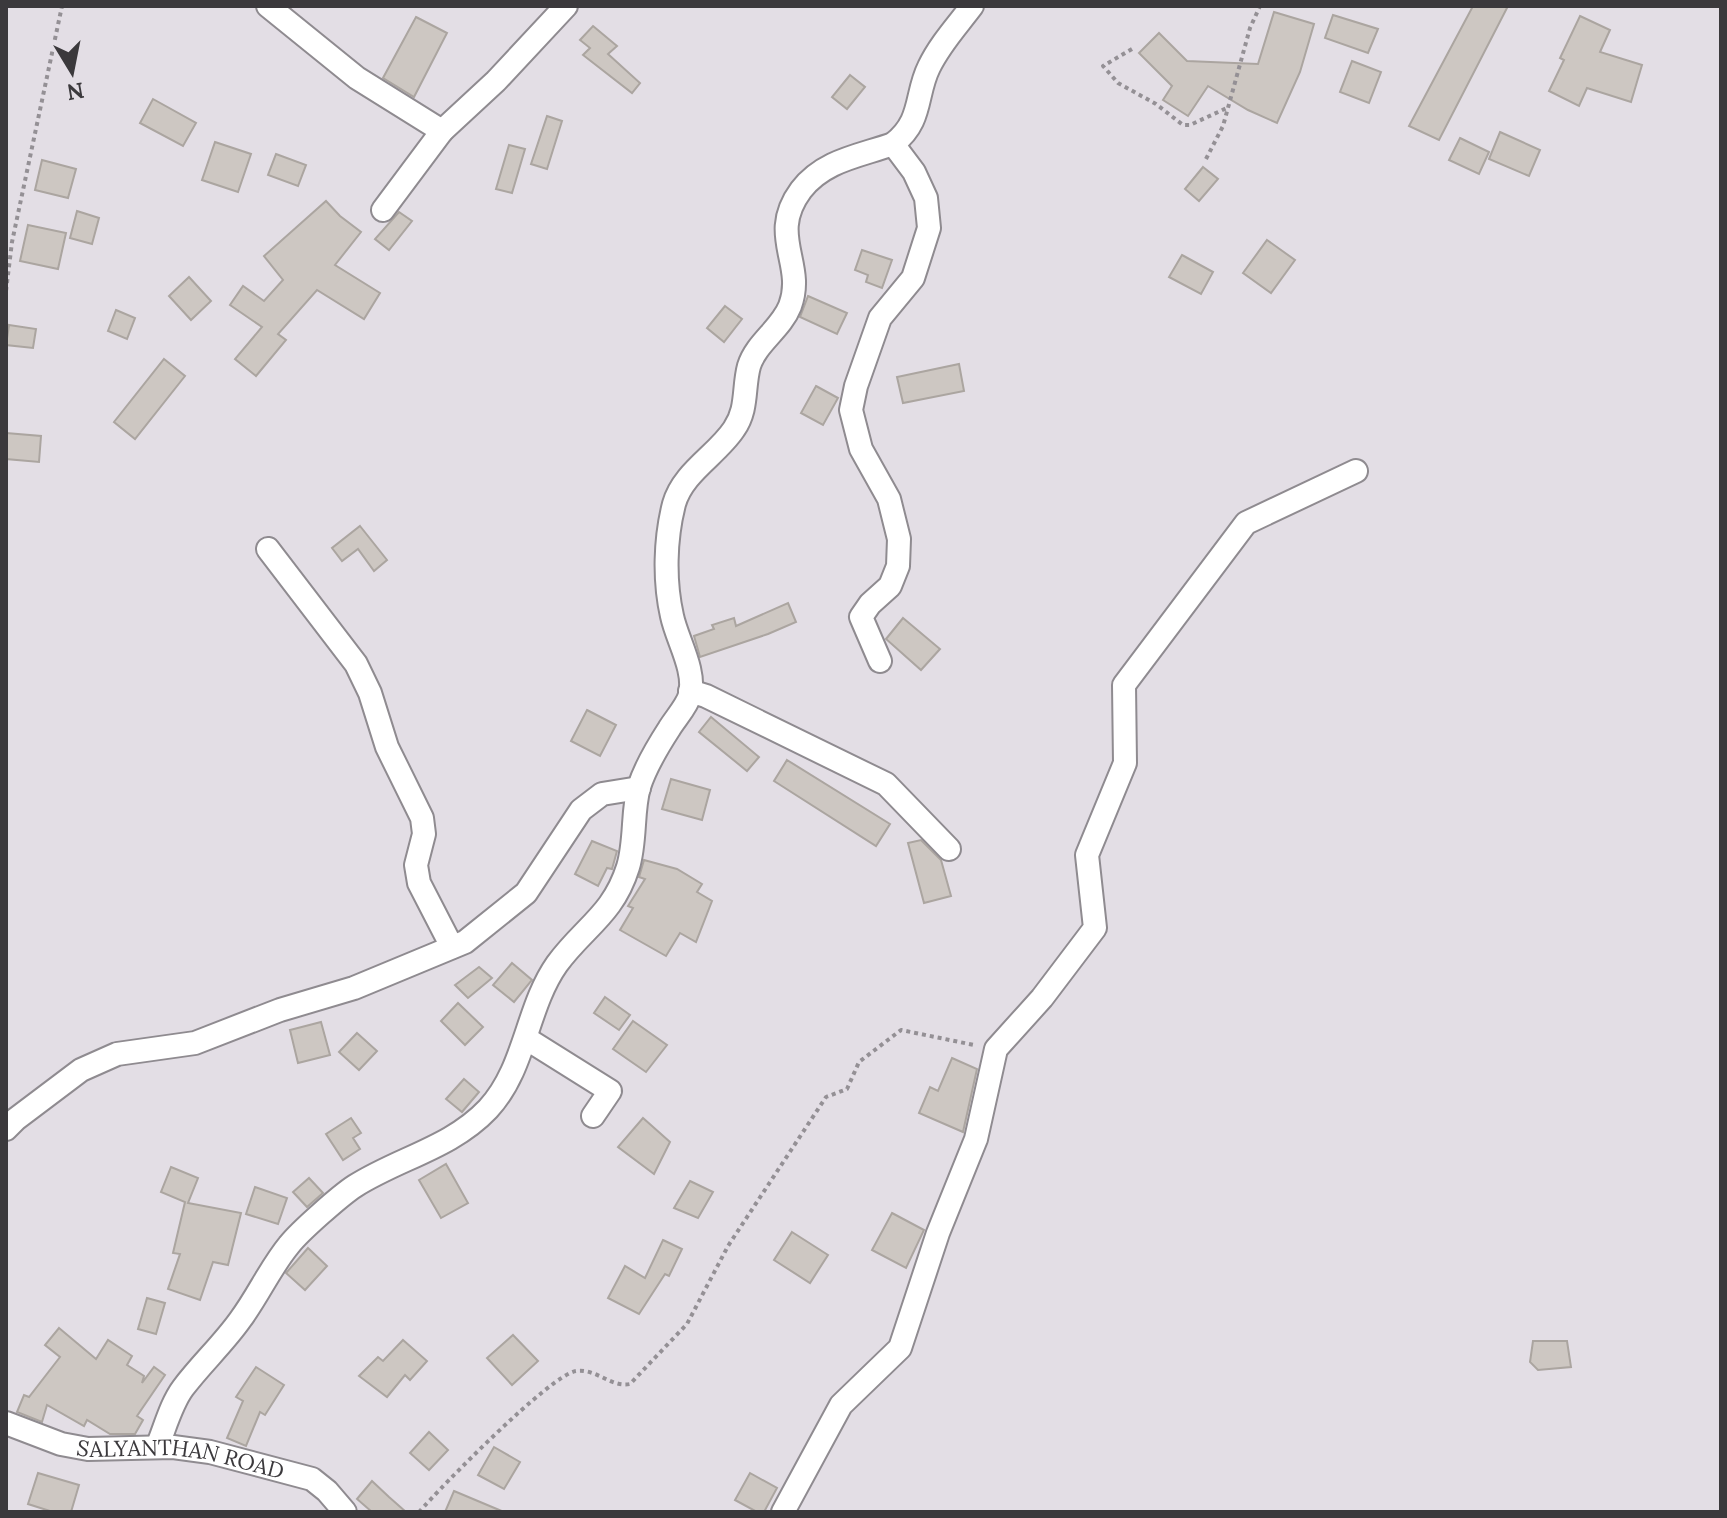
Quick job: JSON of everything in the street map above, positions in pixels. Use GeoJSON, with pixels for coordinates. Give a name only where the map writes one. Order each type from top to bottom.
{"type":"FeatureCollection","features":[{"type":"Feature","properties":{"kind":"street"},"geometry":{"type":"LineString","coordinates":[[268,6],[357,78],[442,131]]}},
{"type":"Feature","properties":{"kind":"street"},"geometry":{"type":"LineString","coordinates":[[383,210],[442,131],[496,81],[566,6]]}},
{"type":"Feature","properties":{"kind":"street"},"geometry":{"type":"LineString","coordinates":[[157,1447],[180,1391],[239,1321],[290,1244],[354,1186],[441,1145],[483,1113],[499,1096],[512,1075],[555,967],[574,942],[605,914],[617,894],[630,855],[639,788],[690,691],[686,663],[673,622],[667,581],[675,502],[683,484],[735,428],[744,409],[749,365],[789,311],[795,277],[785,229],[787,218],[799,192],[828,166],[900,139],[918,110],[927,71],[940,47],[972,6]]}},
{"type":"Feature","properties":{"kind":"street"},"geometry":{"type":"LineString","coordinates":[[880,661],[861,617],[890,586],[898,566],[899,539],[889,499],[861,449],[851,410],[856,386],[880,318],[913,278],[929,228],[926,198],[914,172],[893,144]]}},
{"type":"Feature","properties":{"kind":"street"},"geometry":{"type":"LineString","coordinates":[[783,1512],[841,1405],[900,1348],[938,1233],[976,1139],[996,1049],[1042,998],[1095,928],[1087,855],[1125,763],[1124,685],[1246,523],[1356,471]]}},
{"type":"Feature","properties":{"kind":"street"},"geometry":{"type":"LineString","coordinates":[[268,549],[356,664],[370,693],[387,747],[422,818],[424,834],[416,865],[419,883],[452,947]]}},
{"type":"Feature","properties":{"kind":"street"},"geometry":{"type":"LineString","coordinates":[[690,691],[886,784],[949,849]]}},
{"type":"Feature","properties":{"kind":"street"},"geometry":{"type":"LineString","coordinates":[[6,1129],[81,1070],[117,1054],[195,1043],[280,1010],[354,988],[465,942],[526,893],[581,810],[602,794],[639,788]]}},
{"type":"Feature","properties":{"kind":"street"},"geometry":{"type":"LineString","coordinates":[[527,1039],[610,1091],[593,1116]]}},
{"type":"Feature","properties":{"kind":"street","name":"SALYANTHAN ROAD"},"geometry":{"type":"LineString","coordinates":[[6,1423],[61,1444],[88,1449],[157,1447],[210,1452],[312,1479],[345,1512]]}},
{"type":"Feature","properties":{"kind":"path"},"geometry":{"type":"LineString","coordinates":[[6,291],[12,242],[62,6]]}},
{"type":"Feature","properties":{"kind":"path"},"geometry":{"type":"LineString","coordinates":[[1206,159],[1229,107],[1250,28],[1260,6]]}},
{"type":"Feature","properties":{"kind":"path"},"geometry":{"type":"LineString","coordinates":[[1132,49],[1103,66],[1118,83],[1156,104],[1183,125],[1190,125],[1229,107]]}},
{"type":"Feature","properties":{"kind":"path"},"geometry":{"type":"LineString","coordinates":[[419,1512],[515,1416],[566,1375],[585,1371],[621,1385],[630,1384],[687,1324],[728,1246],[826,1097],[847,1089],[859,1062],[901,1030],[996,1049]]}},
{"type":"Feature","properties":{"kind":"building"},"geometry":{"type":"Polygon","coordinates":[[[1473,6],[1508,6],[1439,140],[1409,126],[1473,6]]]}},
{"type":"Feature","properties":{"kind":"building"},"geometry":{"type":"Polygon","coordinates":[[[1274,12],[1314,24],[1300,72],[1277,123],[1208,86],[1188,116],[1163,100],[1172,86],[1139,53],[1159,33],[1187,61],[1258,64],[1274,12]]]}},
{"type":"Feature","properties":{"kind":"building"},"geometry":{"type":"Polygon","coordinates":[[[1333,15],[1378,29],[1368,53],[1325,38],[1333,15]]]}},
{"type":"Feature","properties":{"kind":"building"},"geometry":{"type":"Polygon","coordinates":[[[1580,16],[1610,30],[1600,52],[1642,65],[1631,102],[1587,88],[1579,106],[1549,91],[1564,60],[1560,58],[1580,16]]]}},
{"type":"Feature","properties":{"kind":"building"},"geometry":{"type":"Polygon","coordinates":[[[416,17],[447,33],[414,97],[383,78],[416,17]]]}},
{"type":"Feature","properties":{"kind":"building"},"geometry":{"type":"Polygon","coordinates":[[[593,26],[617,46],[608,54],[640,83],[632,93],[583,55],[590,48],[580,40],[593,26]]]}},
{"type":"Feature","properties":{"kind":"building"},"geometry":{"type":"Polygon","coordinates":[[[1352,61],[1381,72],[1369,103],[1340,92],[1352,61]]]}},
{"type":"Feature","properties":{"kind":"building"},"geometry":{"type":"Polygon","coordinates":[[[850,75],[865,87],[847,109],[832,97],[850,75]]]}},
{"type":"Feature","properties":{"kind":"building"},"geometry":{"type":"Polygon","coordinates":[[[153,99],[196,123],[183,146],[140,123],[153,99]]]}},
{"type":"Feature","properties":{"kind":"building"},"geometry":{"type":"Polygon","coordinates":[[[547,116],[562,121],[547,169],[531,164],[547,116]]]}},
{"type":"Feature","properties":{"kind":"building"},"geometry":{"type":"Polygon","coordinates":[[[1500,132],[1540,150],[1529,176],[1489,159],[1500,132]]]}},
{"type":"Feature","properties":{"kind":"building"},"geometry":{"type":"Polygon","coordinates":[[[1460,138],[1489,152],[1479,174],[1449,160],[1460,138]]]}},
{"type":"Feature","properties":{"kind":"building"},"geometry":{"type":"Polygon","coordinates":[[[215,142],[251,154],[238,192],[202,180],[215,142]]]}},
{"type":"Feature","properties":{"kind":"building"},"geometry":{"type":"Polygon","coordinates":[[[509,145],[525,149],[512,193],[496,189],[509,145]]]}},
{"type":"Feature","properties":{"kind":"building"},"geometry":{"type":"Polygon","coordinates":[[[276,154],[306,165],[298,186],[268,175],[276,154]]]}},
{"type":"Feature","properties":{"kind":"building"},"geometry":{"type":"Polygon","coordinates":[[[42,160],[76,169],[68,198],[35,190],[42,160]]]}},
{"type":"Feature","properties":{"kind":"building"},"geometry":{"type":"Polygon","coordinates":[[[1203,167],[1218,179],[1199,201],[1185,189],[1203,167]]]}},
{"type":"Feature","properties":{"kind":"building"},"geometry":{"type":"Polygon","coordinates":[[[326,201],[361,232],[335,265],[380,293],[364,319],[317,290],[278,334],[286,340],[256,376],[235,359],[262,327],[230,305],[243,286],[264,301],[283,280],[264,256],[326,201]]]}},
{"type":"Feature","properties":{"kind":"building"},"geometry":{"type":"Polygon","coordinates":[[[77,211],[99,218],[92,244],[70,238],[77,211]]]}},
{"type":"Feature","properties":{"kind":"building"},"geometry":{"type":"Polygon","coordinates":[[[399,212],[412,221],[389,250],[375,239],[399,212]]]}},
{"type":"Feature","properties":{"kind":"building"},"geometry":{"type":"Polygon","coordinates":[[[28,225],[66,233],[58,269],[20,261],[28,225]]]}},
{"type":"Feature","properties":{"kind":"building"},"geometry":{"type":"Polygon","coordinates":[[[1267,240],[1295,260],[1271,293],[1243,273],[1267,240]]]}},
{"type":"Feature","properties":{"kind":"building"},"geometry":{"type":"Polygon","coordinates":[[[862,250],[892,260],[882,288],[866,282],[868,275],[855,270],[862,250]]]}},
{"type":"Feature","properties":{"kind":"building"},"geometry":{"type":"Polygon","coordinates":[[[1182,255],[1213,272],[1201,294],[1169,277],[1182,255]]]}},
{"type":"Feature","properties":{"kind":"building"},"geometry":{"type":"Polygon","coordinates":[[[189,277],[211,301],[191,320],[169,296],[189,277]]]}},
{"type":"Feature","properties":{"kind":"building"},"geometry":{"type":"Polygon","coordinates":[[[808,296],[847,313],[837,334],[800,317],[808,296]]]}},
{"type":"Feature","properties":{"kind":"building"},"geometry":{"type":"Polygon","coordinates":[[[725,306],[742,319],[724,342],[707,328],[725,306]]]}},
{"type":"Feature","properties":{"kind":"building"},"geometry":{"type":"Polygon","coordinates":[[[116,310],[135,318],[127,339],[108,331],[116,310]]]}},
{"type":"Feature","properties":{"kind":"building"},"geometry":{"type":"Polygon","coordinates":[[[9,325],[36,329],[33,348],[6,345],[9,325]]]}},
{"type":"Feature","properties":{"kind":"building"},"geometry":{"type":"Polygon","coordinates":[[[164,359],[185,376],[135,439],[114,422],[164,359]]]}},
{"type":"Feature","properties":{"kind":"building"},"geometry":{"type":"Polygon","coordinates":[[[959,364],[964,391],[903,403],[897,377],[959,364]]]}},
{"type":"Feature","properties":{"kind":"building"},"geometry":{"type":"Polygon","coordinates":[[[816,386],[838,398],[823,425],[801,413],[816,386]]]}},
{"type":"Feature","properties":{"kind":"building"},"geometry":{"type":"Polygon","coordinates":[[[6,433],[41,436],[39,462],[6,459],[6,433]]]}},
{"type":"Feature","properties":{"kind":"building"},"geometry":{"type":"Polygon","coordinates":[[[360,526],[387,560],[374,571],[358,549],[342,561],[332,548],[360,526]]]}},
{"type":"Feature","properties":{"kind":"building"},"geometry":{"type":"Polygon","coordinates":[[[788,603],[796,622],[700,657],[694,636],[714,629],[712,625],[734,618],[736,626],[788,603]]]}},
{"type":"Feature","properties":{"kind":"building"},"geometry":{"type":"Polygon","coordinates":[[[903,618],[940,649],[921,670],[886,639],[903,618]]]}},
{"type":"Feature","properties":{"kind":"building"},"geometry":{"type":"Polygon","coordinates":[[[587,710],[616,725],[600,756],[571,741],[587,710]]]}},
{"type":"Feature","properties":{"kind":"building"},"geometry":{"type":"Polygon","coordinates":[[[711,717],[759,757],[747,771],[699,732],[711,717]]]}},
{"type":"Feature","properties":{"kind":"building"},"geometry":{"type":"Polygon","coordinates":[[[787,760],[890,824],[876,846],[774,781],[787,760]]]}},
{"type":"Feature","properties":{"kind":"building"},"geometry":{"type":"Polygon","coordinates":[[[671,779],[710,790],[702,820],[662,809],[671,779]]]}},
{"type":"Feature","properties":{"kind":"building"},"geometry":{"type":"Polygon","coordinates":[[[921,840],[941,860],[951,896],[924,903],[908,843],[921,840]]]}},
{"type":"Feature","properties":{"kind":"building"},"geometry":{"type":"Polygon","coordinates":[[[592,841],[617,851],[612,869],[607,868],[598,886],[575,874],[592,841]]]}},
{"type":"Feature","properties":{"kind":"building"},"geometry":{"type":"Polygon","coordinates":[[[644,860],[677,869],[702,884],[697,892],[712,901],[696,942],[680,933],[666,956],[620,930],[633,908],[628,906],[645,879],[639,877],[644,860]]]}},
{"type":"Feature","properties":{"kind":"building"},"geometry":{"type":"Polygon","coordinates":[[[512,963],[532,980],[514,1002],[493,985],[512,963]]]}},
{"type":"Feature","properties":{"kind":"building"},"geometry":{"type":"Polygon","coordinates":[[[479,967],[492,978],[468,998],[455,985],[479,967]]]}},
{"type":"Feature","properties":{"kind":"building"},"geometry":{"type":"Polygon","coordinates":[[[605,997],[630,1015],[619,1030],[594,1013],[605,997]]]}},
{"type":"Feature","properties":{"kind":"building"},"geometry":{"type":"Polygon","coordinates":[[[458,1003],[483,1027],[465,1045],[441,1021],[458,1003]]]}},
{"type":"Feature","properties":{"kind":"building"},"geometry":{"type":"Polygon","coordinates":[[[633,1021],[667,1045],[646,1072],[613,1049],[633,1021]]]}},
{"type":"Feature","properties":{"kind":"building"},"geometry":{"type":"Polygon","coordinates":[[[321,1022],[330,1055],[298,1063],[290,1030],[321,1022]]]}},
{"type":"Feature","properties":{"kind":"building"},"geometry":{"type":"Polygon","coordinates":[[[357,1033],[377,1051],[359,1070],[339,1052],[357,1033]]]}},
{"type":"Feature","properties":{"kind":"building"},"geometry":{"type":"Polygon","coordinates":[[[952,1058],[977,1069],[963,1132],[919,1113],[930,1087],[938,1091],[952,1058]]]}},
{"type":"Feature","properties":{"kind":"building"},"geometry":{"type":"Polygon","coordinates":[[[464,1079],[479,1092],[462,1112],[446,1099],[464,1079]]]}},
{"type":"Feature","properties":{"kind":"building"},"geometry":{"type":"Polygon","coordinates":[[[351,1118],[361,1133],[353,1138],[360,1149],[343,1160],[326,1134],[351,1118]]]}},
{"type":"Feature","properties":{"kind":"building"},"geometry":{"type":"Polygon","coordinates":[[[643,1118],[670,1142],[654,1174],[618,1147],[643,1118]]]}},
{"type":"Feature","properties":{"kind":"building"},"geometry":{"type":"Polygon","coordinates":[[[446,1164],[468,1203],[441,1218],[419,1180],[446,1164]]]}},
{"type":"Feature","properties":{"kind":"building"},"geometry":{"type":"Polygon","coordinates":[[[171,1167],[198,1178],[188,1203],[241,1213],[228,1265],[213,1262],[200,1300],[168,1289],[180,1254],[173,1253],[185,1202],[161,1192],[171,1167]]]}},
{"type":"Feature","properties":{"kind":"building"},"geometry":{"type":"Polygon","coordinates":[[[309,1178],[323,1193],[307,1207],[293,1192],[309,1178]]]}},
{"type":"Feature","properties":{"kind":"building"},"geometry":{"type":"Polygon","coordinates":[[[690,1181],[713,1192],[698,1218],[674,1208],[690,1181]]]}},
{"type":"Feature","properties":{"kind":"building"},"geometry":{"type":"Polygon","coordinates":[[[255,1187],[287,1198],[278,1224],[246,1214],[255,1187]]]}},
{"type":"Feature","properties":{"kind":"building"},"geometry":{"type":"Polygon","coordinates":[[[892,1213],[924,1230],[906,1268],[872,1250],[892,1213]]]}},
{"type":"Feature","properties":{"kind":"building"},"geometry":{"type":"Polygon","coordinates":[[[792,1232],[828,1255],[810,1283],[774,1260],[792,1232]]]}},
{"type":"Feature","properties":{"kind":"building"},"geometry":{"type":"Polygon","coordinates":[[[663,1240],[682,1249],[669,1276],[665,1274],[639,1314],[608,1298],[625,1266],[645,1278],[663,1240]]]}},
{"type":"Feature","properties":{"kind":"building"},"geometry":{"type":"Polygon","coordinates":[[[308,1248],[327,1266],[305,1290],[286,1273],[308,1248]]]}},
{"type":"Feature","properties":{"kind":"building"},"geometry":{"type":"Polygon","coordinates":[[[147,1298],[165,1303],[156,1334],[138,1329],[147,1298]]]}},
{"type":"Feature","properties":{"kind":"building"},"geometry":{"type":"Polygon","coordinates":[[[59,1328],[96,1359],[108,1340],[132,1356],[127,1365],[144,1376],[142,1383],[154,1367],[165,1375],[137,1416],[143,1420],[135,1434],[110,1434],[87,1420],[84,1426],[47,1405],[42,1422],[17,1412],[24,1395],[29,1397],[60,1357],[45,1345],[59,1328]]]}},
{"type":"Feature","properties":{"kind":"building"},"geometry":{"type":"Polygon","coordinates":[[[513,1335],[538,1361],[512,1385],[487,1358],[513,1335]]]}},
{"type":"Feature","properties":{"kind":"building"},"geometry":{"type":"Polygon","coordinates":[[[403,1340],[427,1361],[410,1380],[405,1375],[387,1397],[359,1376],[378,1357],[383,1361],[403,1340]]]}},
{"type":"Feature","properties":{"kind":"building"},"geometry":{"type":"Polygon","coordinates":[[[1533,1341],[1567,1341],[1571,1367],[1538,1370],[1530,1362],[1533,1341]]]}},
{"type":"Feature","properties":{"kind":"building"},"geometry":{"type":"Polygon","coordinates":[[[256,1367],[284,1385],[265,1415],[260,1412],[246,1446],[227,1438],[243,1401],[236,1397],[256,1367]]]}},
{"type":"Feature","properties":{"kind":"building"},"geometry":{"type":"Polygon","coordinates":[[[429,1432],[448,1450],[429,1470],[410,1453],[429,1432]]]}},
{"type":"Feature","properties":{"kind":"building"},"geometry":{"type":"Polygon","coordinates":[[[494,1447],[520,1462],[504,1489],[478,1475],[494,1447]]]}},
{"type":"Feature","properties":{"kind":"building"},"geometry":{"type":"Polygon","coordinates":[[[38,1473],[79,1485],[71,1512],[53,1512],[28,1504],[38,1473]]]}},
{"type":"Feature","properties":{"kind":"building"},"geometry":{"type":"Polygon","coordinates":[[[750,1473],[777,1488],[764,1512],[757,1512],[735,1500],[750,1473]]]}},
{"type":"Feature","properties":{"kind":"building"},"geometry":{"type":"Polygon","coordinates":[[[372,1481],[406,1512],[372,1512],[357,1499],[372,1481]]]}},
{"type":"Feature","properties":{"kind":"building"},"geometry":{"type":"Polygon","coordinates":[[[454,1491],[504,1512],[445,1512],[454,1491]]]}}]}
